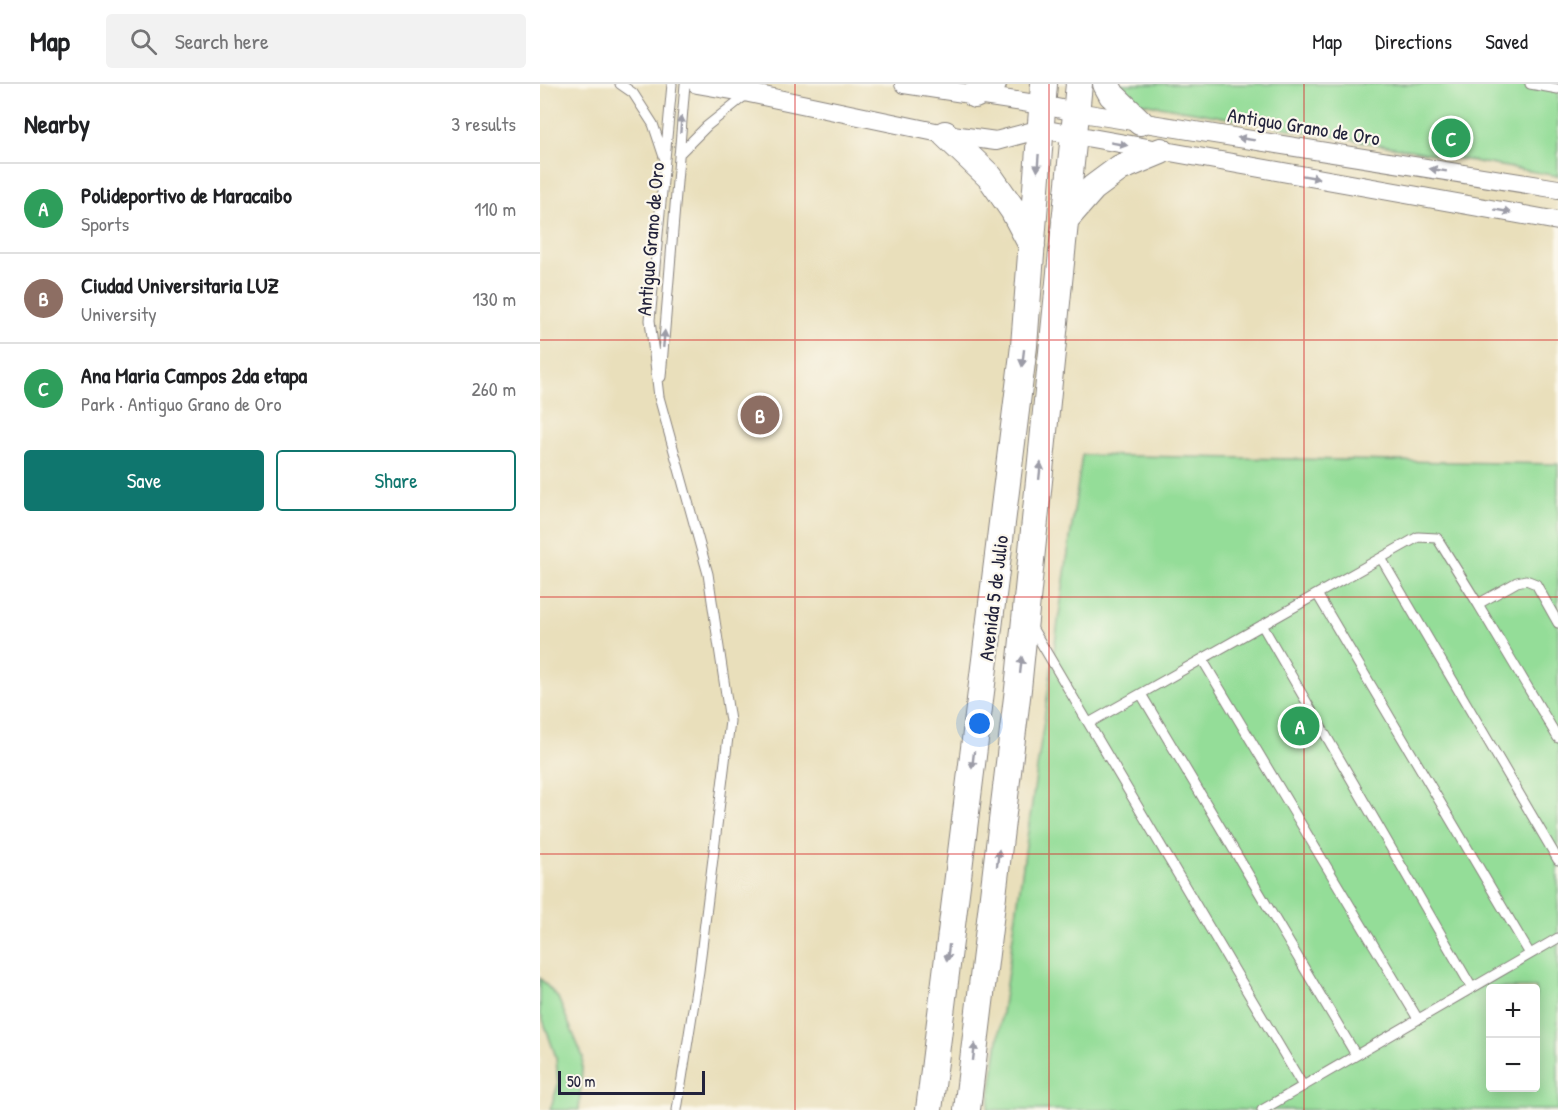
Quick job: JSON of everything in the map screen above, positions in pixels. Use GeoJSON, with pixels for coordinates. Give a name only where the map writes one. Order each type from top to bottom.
{"type":"FeatureCollection","features":[{"type":"Feature","properties":{"kind":"main road","name":"Avenida 5 de Julio"},"geometry":{"type":"LineString","coordinates":[[967,1110],[1018,689],[1079,84]]}},
{"type":"Feature","properties":{"kind":"main road"},"geometry":{"type":"LineString","coordinates":[[1106,84],[1112,94],[1140,122]]}},
{"type":"Feature","properties":{"kind":"main road","name":"Avenida 5 de Julio"},"geometry":{"type":"LineString","coordinates":[[929,1110],[1024,346],[1042,106]]}},
{"type":"Feature","properties":{"kind":"main road"},"geometry":{"type":"LineString","coordinates":[[945,134],[990,177],[1032,246]]}},
{"type":"Feature","properties":{"kind":"main road"},"geometry":{"type":"LineString","coordinates":[[1065,220],[1093,188],[1120,168],[1161,151]]}},
{"type":"Feature","properties":{"kind":"street"},"geometry":{"type":"LineString","coordinates":[[698,84],[945,134],[996,141],[1042,106]]}},
{"type":"Feature","properties":{"kind":"street","name":"Antiguo Grano de Oro"},"geometry":{"type":"LineString","coordinates":[[904,84],[984,89],[1042,106],[1075,124],[1140,122],[1558,189]]}},
{"type":"Feature","properties":{"kind":"street"},"geometry":{"type":"LineString","coordinates":[[1075,124],[1161,151],[1558,221]]}},
{"type":"Feature","properties":{"kind":"lane"},"geometry":{"type":"LineString","coordinates":[[620,84],[633,93],[653,124],[665,161]]}},
{"type":"Feature","properties":{"kind":"lane"},"geometry":{"type":"LineString","coordinates":[[672,84],[650,320],[659,397],[708,574],[730,721],[699,971],[676,1110]]}},
{"type":"Feature","properties":{"kind":"lane","name":"Antiguo Grano de Oro"},"geometry":{"type":"LineString","coordinates":[[659,397],[685,84]]}},
{"type":"Feature","properties":{"kind":"lane"},"geometry":{"type":"LineString","coordinates":[[1530,84],[1558,89]]}},
{"type":"Feature","properties":{"kind":"lane"},"geometry":{"type":"LineString","coordinates":[[679,154],[707,126],[749,93]]}},
{"type":"Feature","properties":{"kind":"lane"},"geometry":{"type":"LineString","coordinates":[[1089,723],[1418,537],[1437,538],[1558,738]]}},
{"type":"Feature","properties":{"kind":"lane"},"geometry":{"type":"LineString","coordinates":[[1381,558],[1558,861]]}},
{"type":"Feature","properties":{"kind":"lane"},"geometry":{"type":"LineString","coordinates":[[1478,604],[1517,582],[1526,580],[1536,584],[1558,623]]}},
{"type":"Feature","properties":{"kind":"lane"},"geometry":{"type":"LineString","coordinates":[[1317,594],[1530,954]]}},
{"type":"Feature","properties":{"kind":"lane"},"geometry":{"type":"LineString","coordinates":[[1025,616],[1303,1086]]}},
{"type":"Feature","properties":{"kind":"lane"},"geometry":{"type":"LineString","coordinates":[[1262,626],[1472,988]]}},
{"type":"Feature","properties":{"kind":"lane"},"geometry":{"type":"LineString","coordinates":[[1202,659],[1418,1019]]}},
{"type":"Feature","properties":{"kind":"lane"},"geometry":{"type":"LineString","coordinates":[[1142,693],[1356,1055]]}},
{"type":"Feature","properties":{"kind":"lane"},"geometry":{"type":"LineString","coordinates":[[1262,1110],[1558,938]]}},
{"type":"Feature","properties":{"kind":"green space"},"geometry":{"type":"Polygon","coordinates":[[[1115,84],[1558,84],[1558,176],[1131,101],[1115,84]]]}},
{"type":"Feature","properties":{"kind":"green space"},"geometry":{"type":"Polygon","coordinates":[[[1082,455],[1558,464],[1558,1110],[988,1110],[1082,455]]]}},
{"type":"Feature","properties":{"kind":"green space"},"geometry":{"type":"Polygon","coordinates":[[[540,978],[558,998],[583,1057],[579,1110],[550,1110],[558,1085],[556,1057],[540,1015],[540,978]]]}},
{"type":"Feature","properties":{"kind":"place","name":"Ana Maria Campos 2da etapa"},"geometry":{"type":"Point","coordinates":[1451,138]}},
{"type":"Feature","properties":{"kind":"place","name":"Ciudad Universitaria LUZ"},"geometry":{"type":"Point","coordinates":[760,415]}},
{"type":"Feature","properties":{"kind":"place","name":"Polideportivo de Maracaibo"},"geometry":{"type":"Point","coordinates":[1300,726]}}]}
